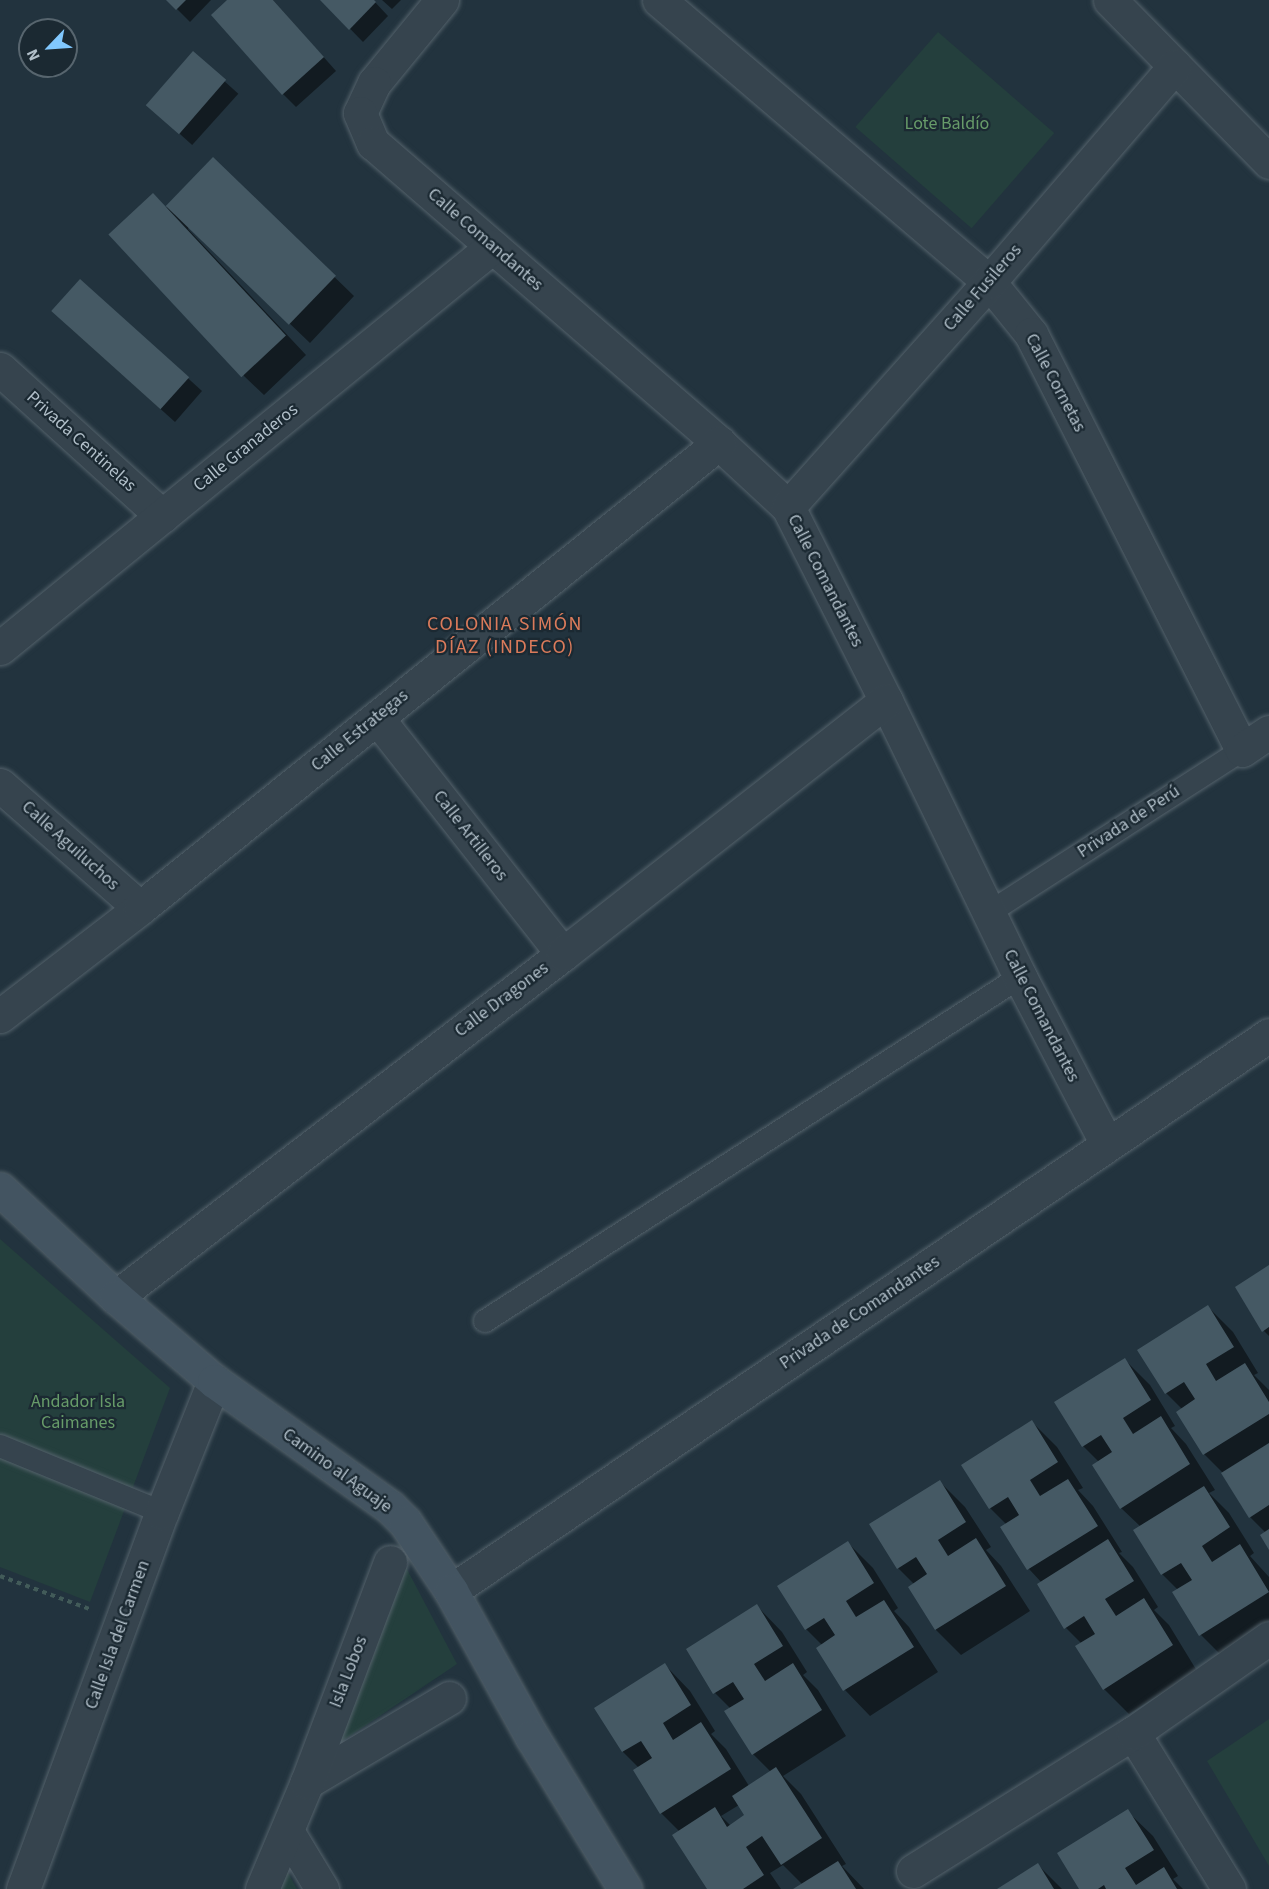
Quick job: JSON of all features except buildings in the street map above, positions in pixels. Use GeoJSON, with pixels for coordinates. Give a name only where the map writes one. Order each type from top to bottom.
{"type":"FeatureCollection","features":[{"type":"Feature","properties":{"kind":"main road","name":"Camino al Aguaje"},"geometry":{"type":"LineString","coordinates":[[0,1189],[116,1296],[214,1381],[390,1507],[405,1522],[451,1591],[527,1728],[625,1889]]}},
{"type":"Feature","properties":{"kind":"street","name":"Calle Comandantes"},"geometry":{"type":"LineString","coordinates":[[442,0],[374,83],[360,113],[373,143],[719,443],[788,507],[886,701],[1020,977],[1107,1144]]}},
{"type":"Feature","properties":{"kind":"street","name":"Calle Cornetas"},"geometry":{"type":"LineString","coordinates":[[659,0],[989,282],[1031,334],[1242,750]]}},
{"type":"Feature","properties":{"kind":"street"},"geometry":{"type":"LineString","coordinates":[[1110,0],[1269,162]]}},
{"type":"Feature","properties":{"kind":"street","name":"Calle Fusileros"},"geometry":{"type":"LineString","coordinates":[[788,507],[989,282],[1175,66]]}},
{"type":"Feature","properties":{"kind":"street","name":"Calle Granaderos"},"geometry":{"type":"LineString","coordinates":[[0,648],[492,247]]}},
{"type":"Feature","properties":{"kind":"street","name":"Privada Centinelas"},"geometry":{"type":"LineString","coordinates":[[0,369],[162,516]]}},
{"type":"Feature","properties":{"kind":"street","name":"Calle Estrategas"},"geometry":{"type":"LineString","coordinates":[[0,1016],[140,908],[719,443]]}},
{"type":"Feature","properties":{"kind":"street","name":"Calle Dragones"},"geometry":{"type":"LineString","coordinates":[[116,1296],[564,954],[886,701]]}},
{"type":"Feature","properties":{"kind":"street","name":"Calle Artilleros"},"geometry":{"type":"LineString","coordinates":[[377,718],[564,954]]}},
{"type":"Feature","properties":{"kind":"street","name":"Privada de Perú"},"geometry":{"type":"LineString","coordinates":[[1242,750],[1269,732]]}},
{"type":"Feature","properties":{"kind":"street","name":"Calle Aguiluchos"},"geometry":{"type":"LineString","coordinates":[[0,785],[140,908]]}},
{"type":"Feature","properties":{"kind":"street","name":"Privada de Comandantes"},"geometry":{"type":"LineString","coordinates":[[451,1591],[1269,1035]]}},
{"type":"Feature","properties":{"kind":"street","name":"Calle Isla del Carmen"},"geometry":{"type":"LineString","coordinates":[[22,1889],[162,1512],[214,1381]]}},
{"type":"Feature","properties":{"kind":"street","name":"Isla Lobos"},"geometry":{"type":"LineString","coordinates":[[262,1889],[307,1782],[390,1562]]}},
{"type":"Feature","properties":{"kind":"street"},"geometry":{"type":"LineString","coordinates":[[913,1870],[1133,1733],[1269,1638]]}},
{"type":"Feature","properties":{"kind":"street"},"geometry":{"type":"LineString","coordinates":[[307,1782],[449,1698]]}},
{"type":"Feature","properties":{"kind":"street"},"geometry":{"type":"LineString","coordinates":[[1133,1733],[1229,1889]]}},
{"type":"Feature","properties":{"kind":"street"},"geometry":{"type":"LineString","coordinates":[[287,1831],[322,1889]]}},
{"type":"Feature","properties":{"kind":"lane","name":"Privada de Perú"},"geometry":{"type":"LineString","coordinates":[[990,912],[1242,750]]}},
{"type":"Feature","properties":{"kind":"lane"},"geometry":{"type":"LineString","coordinates":[[484,1321],[1020,977]]}},
{"type":"Feature","properties":{"kind":"lane"},"geometry":{"type":"LineString","coordinates":[[0,1446],[162,1512]]}},
{"type":"Feature","properties":{"kind":"path"},"geometry":{"type":"LineString","coordinates":[[0,1576],[123,1621]]}},
{"type":"Feature","properties":{"kind":"green space","name":"Lote Baldío"},"geometry":{"type":"Polygon","coordinates":[[[938,32],[1054,133],[972,228],[855,127],[938,32]]]}},
{"type":"Feature","properties":{"kind":"green space","name":"Andador Isla Caimanes"},"geometry":{"type":"Polygon","coordinates":[[[0,1239],[170,1388],[90,1602],[0,1567],[0,1239]]]}},
{"type":"Feature","properties":{"kind":"green space"},"geometry":{"type":"Polygon","coordinates":[[[400,1556],[457,1664],[335,1746],[400,1556]]]}},
{"type":"Feature","properties":{"kind":"green space"},"geometry":{"type":"Polygon","coordinates":[[[1269,1719],[1269,1866],[1207,1761],[1269,1719]]]}},
{"type":"Feature","properties":{"kind":"green space"},"geometry":{"type":"Polygon","coordinates":[[[286,1869],[297,1889],[278,1889],[286,1869]]]}},
{"type":"Feature","properties":{"kind":"district","name":"COLONIA SIMÓN DÍAZ (INDECO)"},"geometry":{"type":"Point","coordinates":[505,636]}}]}
